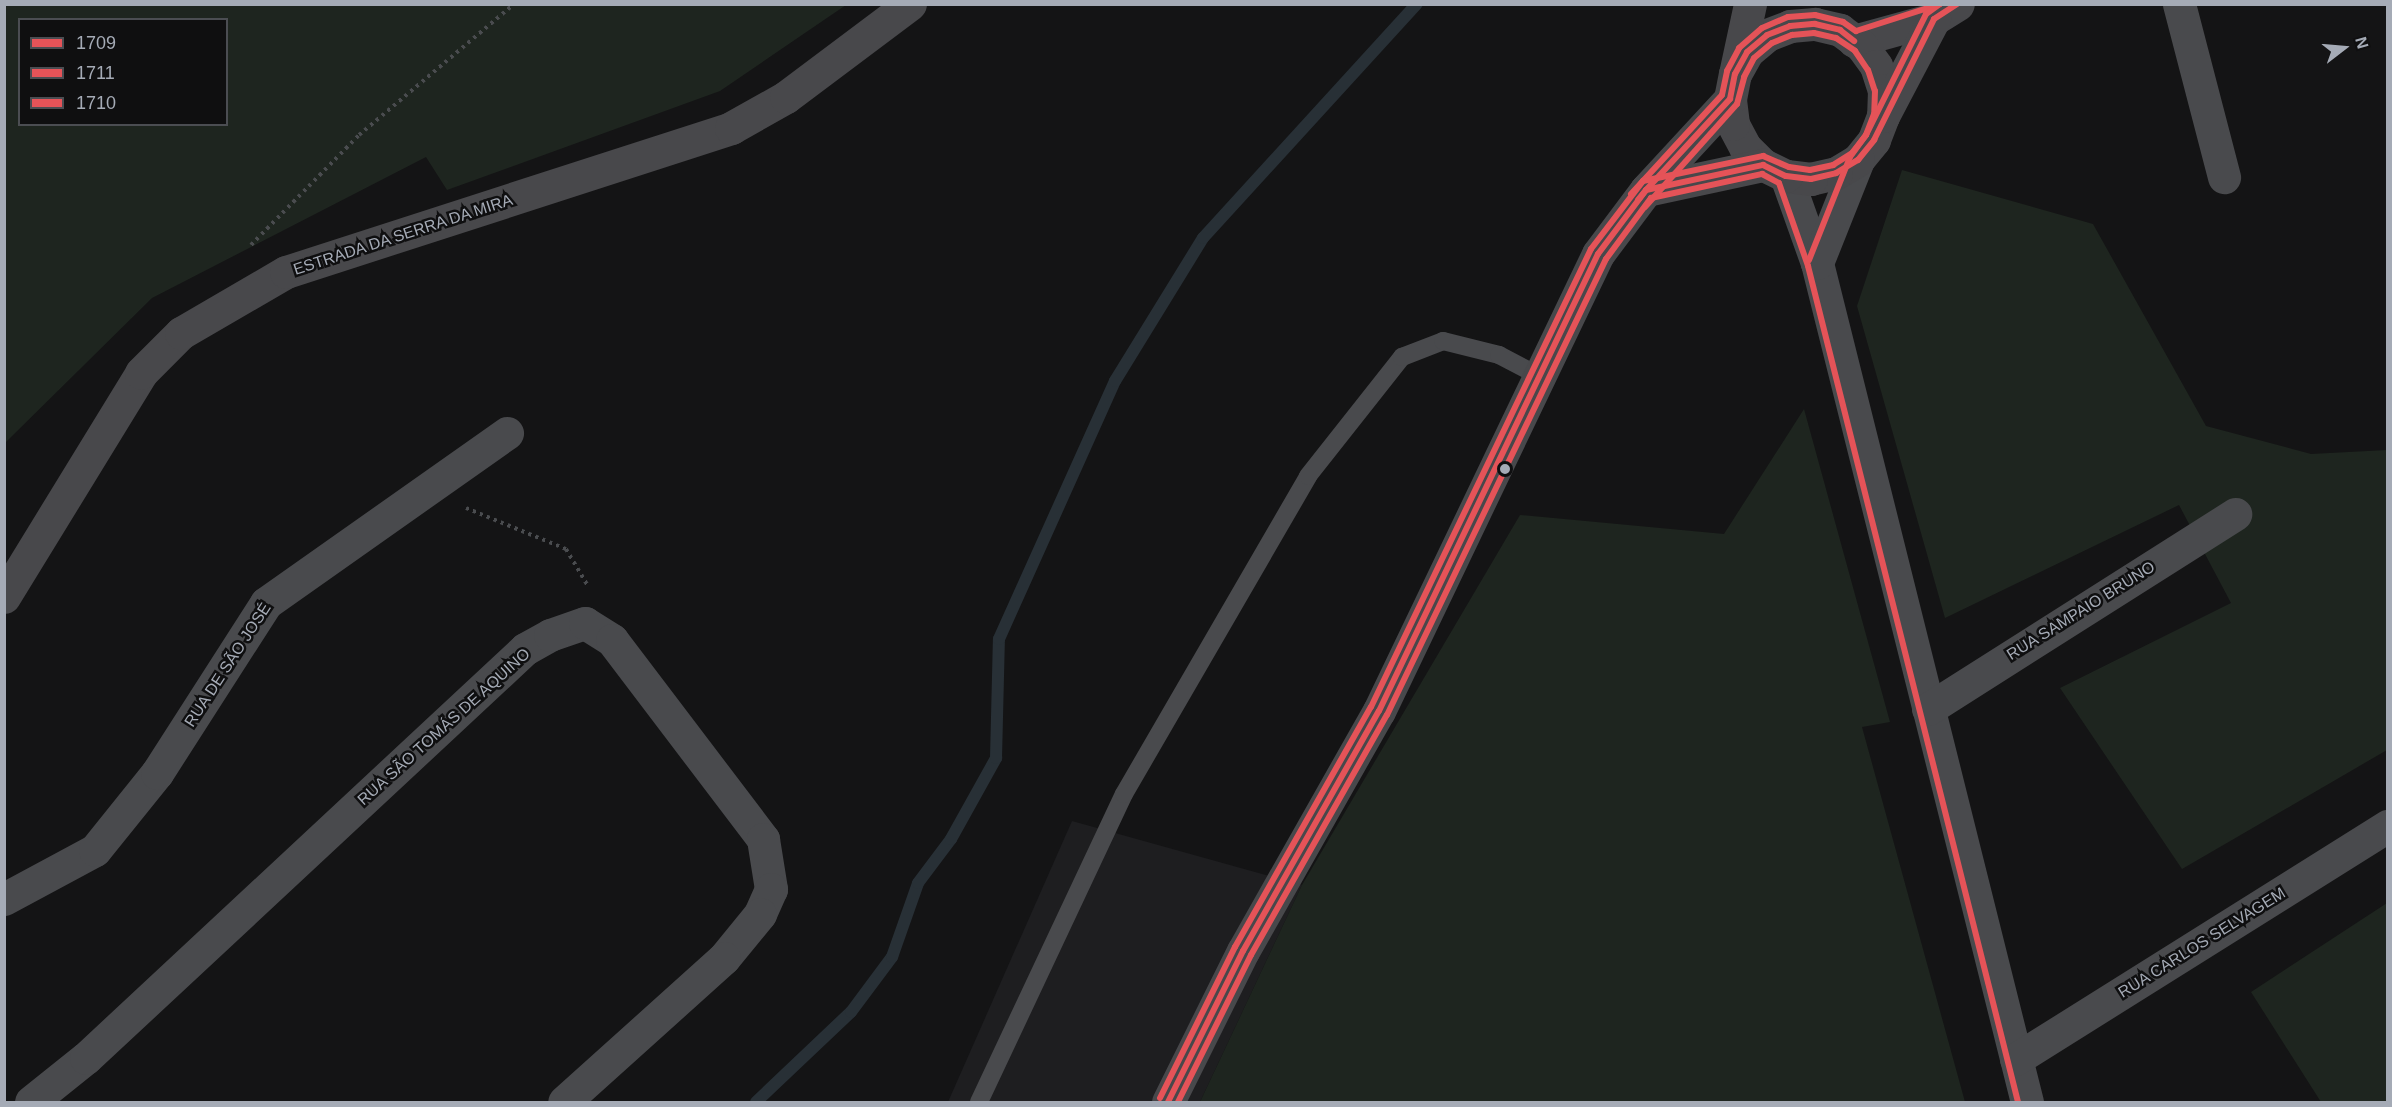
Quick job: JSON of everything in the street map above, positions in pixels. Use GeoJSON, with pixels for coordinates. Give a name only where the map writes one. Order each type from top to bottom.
{"type":"FeatureCollection","features":[{"type":"Feature","properties":{"kind":"main road","name":"ESTRADA DA SERRA DA MIRA"},"geometry":{"type":"LineString","coordinates":[[4,597],[141,373],[181,333],[286,273],[731,128],[786,97],[910,4]]}},
{"type":"Feature","properties":{"kind":"main road"},"geometry":{"type":"LineString","coordinates":[[1750,4],[1732,87],[1737,131],[1745,147],[1774,170]]}},
{"type":"Feature","properties":{"kind":"main road"},"geometry":{"type":"LineString","coordinates":[[1646,190],[1774,170],[1811,179],[1836,173],[1858,160],[1874,140],[1883,116],[1946,12]]}},
{"type":"Feature","properties":{"kind":"main road"},"geometry":{"type":"LineString","coordinates":[[1168,1102],[1243,951],[1379,711],[1598,254],[1646,190],[1732,87],[1747,52],[1767,35],[1790,26],[1839,25],[1946,12]]}},
{"type":"Feature","properties":{"kind":"main road"},"geometry":{"type":"LineString","coordinates":[[1839,25],[1876,66],[1884,90],[1883,116]]}},
{"type":"Feature","properties":{"kind":"street"},"geometry":{"type":"LineString","coordinates":[[2179,4],[2224,177]]}},
{"type":"Feature","properties":{"kind":"street"},"geometry":{"type":"LineString","coordinates":[[1817,263],[1858,160]]}},
{"type":"Feature","properties":{"kind":"street"},"geometry":{"type":"LineString","coordinates":[[1774,170],[1817,263],[2027,1102]]}},
{"type":"Feature","properties":{"kind":"street","name":"RUA DE SÃO JOSÉ"},"geometry":{"type":"LineString","coordinates":[[4,899],[95,850],[157,773],[266,603],[424,489],[507,433]]}},
{"type":"Feature","properties":{"kind":"street","name":"RUA SAMPAIO BRUNO"},"geometry":{"type":"LineString","coordinates":[[1928,709],[2235,514]]}},
{"type":"Feature","properties":{"kind":"street"},"geometry":{"type":"LineString","coordinates":[[564,1102],[724,958],[760,914],[771,889],[770,864],[763,839],[612,640],[585,623]]}},
{"type":"Feature","properties":{"kind":"street","name":"RUA SÃO TOMÁS DE AQUINO"},"geometry":{"type":"LineString","coordinates":[[31,1102],[86,1058],[525,649],[550,635],[585,623]]}},
{"type":"Feature","properties":{"kind":"street","name":"RUA CARLOS SELVAGEM"},"geometry":{"type":"LineString","coordinates":[[2016,1059],[2388,826]]}},
{"type":"Feature","properties":{"kind":"lane"},"geometry":{"type":"LineString","coordinates":[[979,1102],[1124,794],[1308,476],[1402,357],[1443,342],[1499,355],[1541,377]]}},
{"type":"Feature","properties":{"kind":"path"},"geometry":{"type":"LineString","coordinates":[[248,248],[359,135],[514,4]]}},
{"type":"Feature","properties":{"kind":"path"},"geometry":{"type":"LineString","coordinates":[[424,489],[566,549],[589,587],[585,623]]}},
{"type":"Feature","properties":{"kind":"shaded area"},"geometry":{"type":"Polygon","coordinates":[[[5,4],[846,4],[720,91],[447,190],[426,157],[152,298],[5,443],[5,4]]]}},
{"type":"Feature","properties":{"kind":"shaded area"},"geometry":{"type":"Polygon","coordinates":[[[1902,170],[2093,224],[2206,426],[2311,454],[2387,450],[2387,750],[2182,869],[2060,688],[2231,603],[2179,505],[1945,618],[1857,306],[1902,170]]]}},
{"type":"Feature","properties":{"kind":"shaded area"},"geometry":{"type":"Polygon","coordinates":[[[1804,409],[1890,722],[1862,727],[1965,1102],[1200,1102],[1302,885],[1520,515],[1724,534],[1804,409]]]}},
{"type":"Feature","properties":{"kind":"shaded area"},"geometry":{"type":"Polygon","coordinates":[[[1072,821],[1302,885],[1200,1102],[948,1102],[1072,821]]]}},
{"type":"Feature","properties":{"kind":"shaded area"},"geometry":{"type":"Polygon","coordinates":[[[2387,903],[2387,1102],[2321,1102],[2251,992],[2387,903]]]}},
{"type":"Feature","properties":{"kind":"waterway"},"geometry":{"type":"LineString","coordinates":[[756,1102],[851,1012],[892,957],[918,883],[951,839],[996,758],[999,639],[1115,381],[1203,238],[1417,4]]}},
{"type":"Feature","properties":{"kind":"transit line","name":"1710"},"geometry":{"type":"LineString","coordinates":[[1631,194],[1722,95],[1727,71],[1739,48],[1762,28],[1788,17],[1815,15],[1843,22],[1856,31],[1940,4]]}},
{"type":"Feature","properties":{"kind":"transit line","name":"1710"},"geometry":{"type":"LineString","coordinates":[[1160,1098],[1235,947],[1371,707],[1591,249],[1643,181],[1763,156],[1789,167],[1810,170],[1833,165],[1852,153],[1866,135],[1926,14],[1940,4]]}},
{"type":"Feature","properties":{"kind":"transit line","name":"1709"},"geometry":{"type":"LineString","coordinates":[[1763,165],[1786,176],[1811,179],[1836,173],[1858,160],[1874,140],[1934,19],[1957,4]]}},
{"type":"Feature","properties":{"kind":"transit line","name":"1709"},"geometry":{"type":"LineString","coordinates":[[1730,99],[1735,74],[1747,52],[1767,35],[1790,26],[1815,24],[1840,30],[1854,41]]}},
{"type":"Feature","properties":{"kind":"transit line","name":"1711"},"geometry":{"type":"LineString","coordinates":[[1645,207],[1737,104],[1744,77],[1754,58],[1772,43],[1792,35],[1814,33],[1836,38],[1855,51],[1868,70],[1875,91],[1874,114],[1866,135],[1850,157],[1809,260]]}},
{"type":"Feature","properties":{"kind":"transit line","name":"1709"},"geometry":{"type":"LineString","coordinates":[[1168,1102],[1243,951],[1379,711],[1598,254],[1646,190],[1730,99]]}},
{"type":"Feature","properties":{"kind":"transit line","name":"1709"},"geometry":{"type":"LineString","coordinates":[[1638,200],[1646,190],[1763,165]]}},
{"type":"Feature","properties":{"kind":"transit line","name":"1711"},"geometry":{"type":"LineString","coordinates":[[1178,1102],[1251,955],[1387,715],[1606,259],[1651,198],[1762,174],[1779,183],[1808,266],[2018,1102]]}}]}
